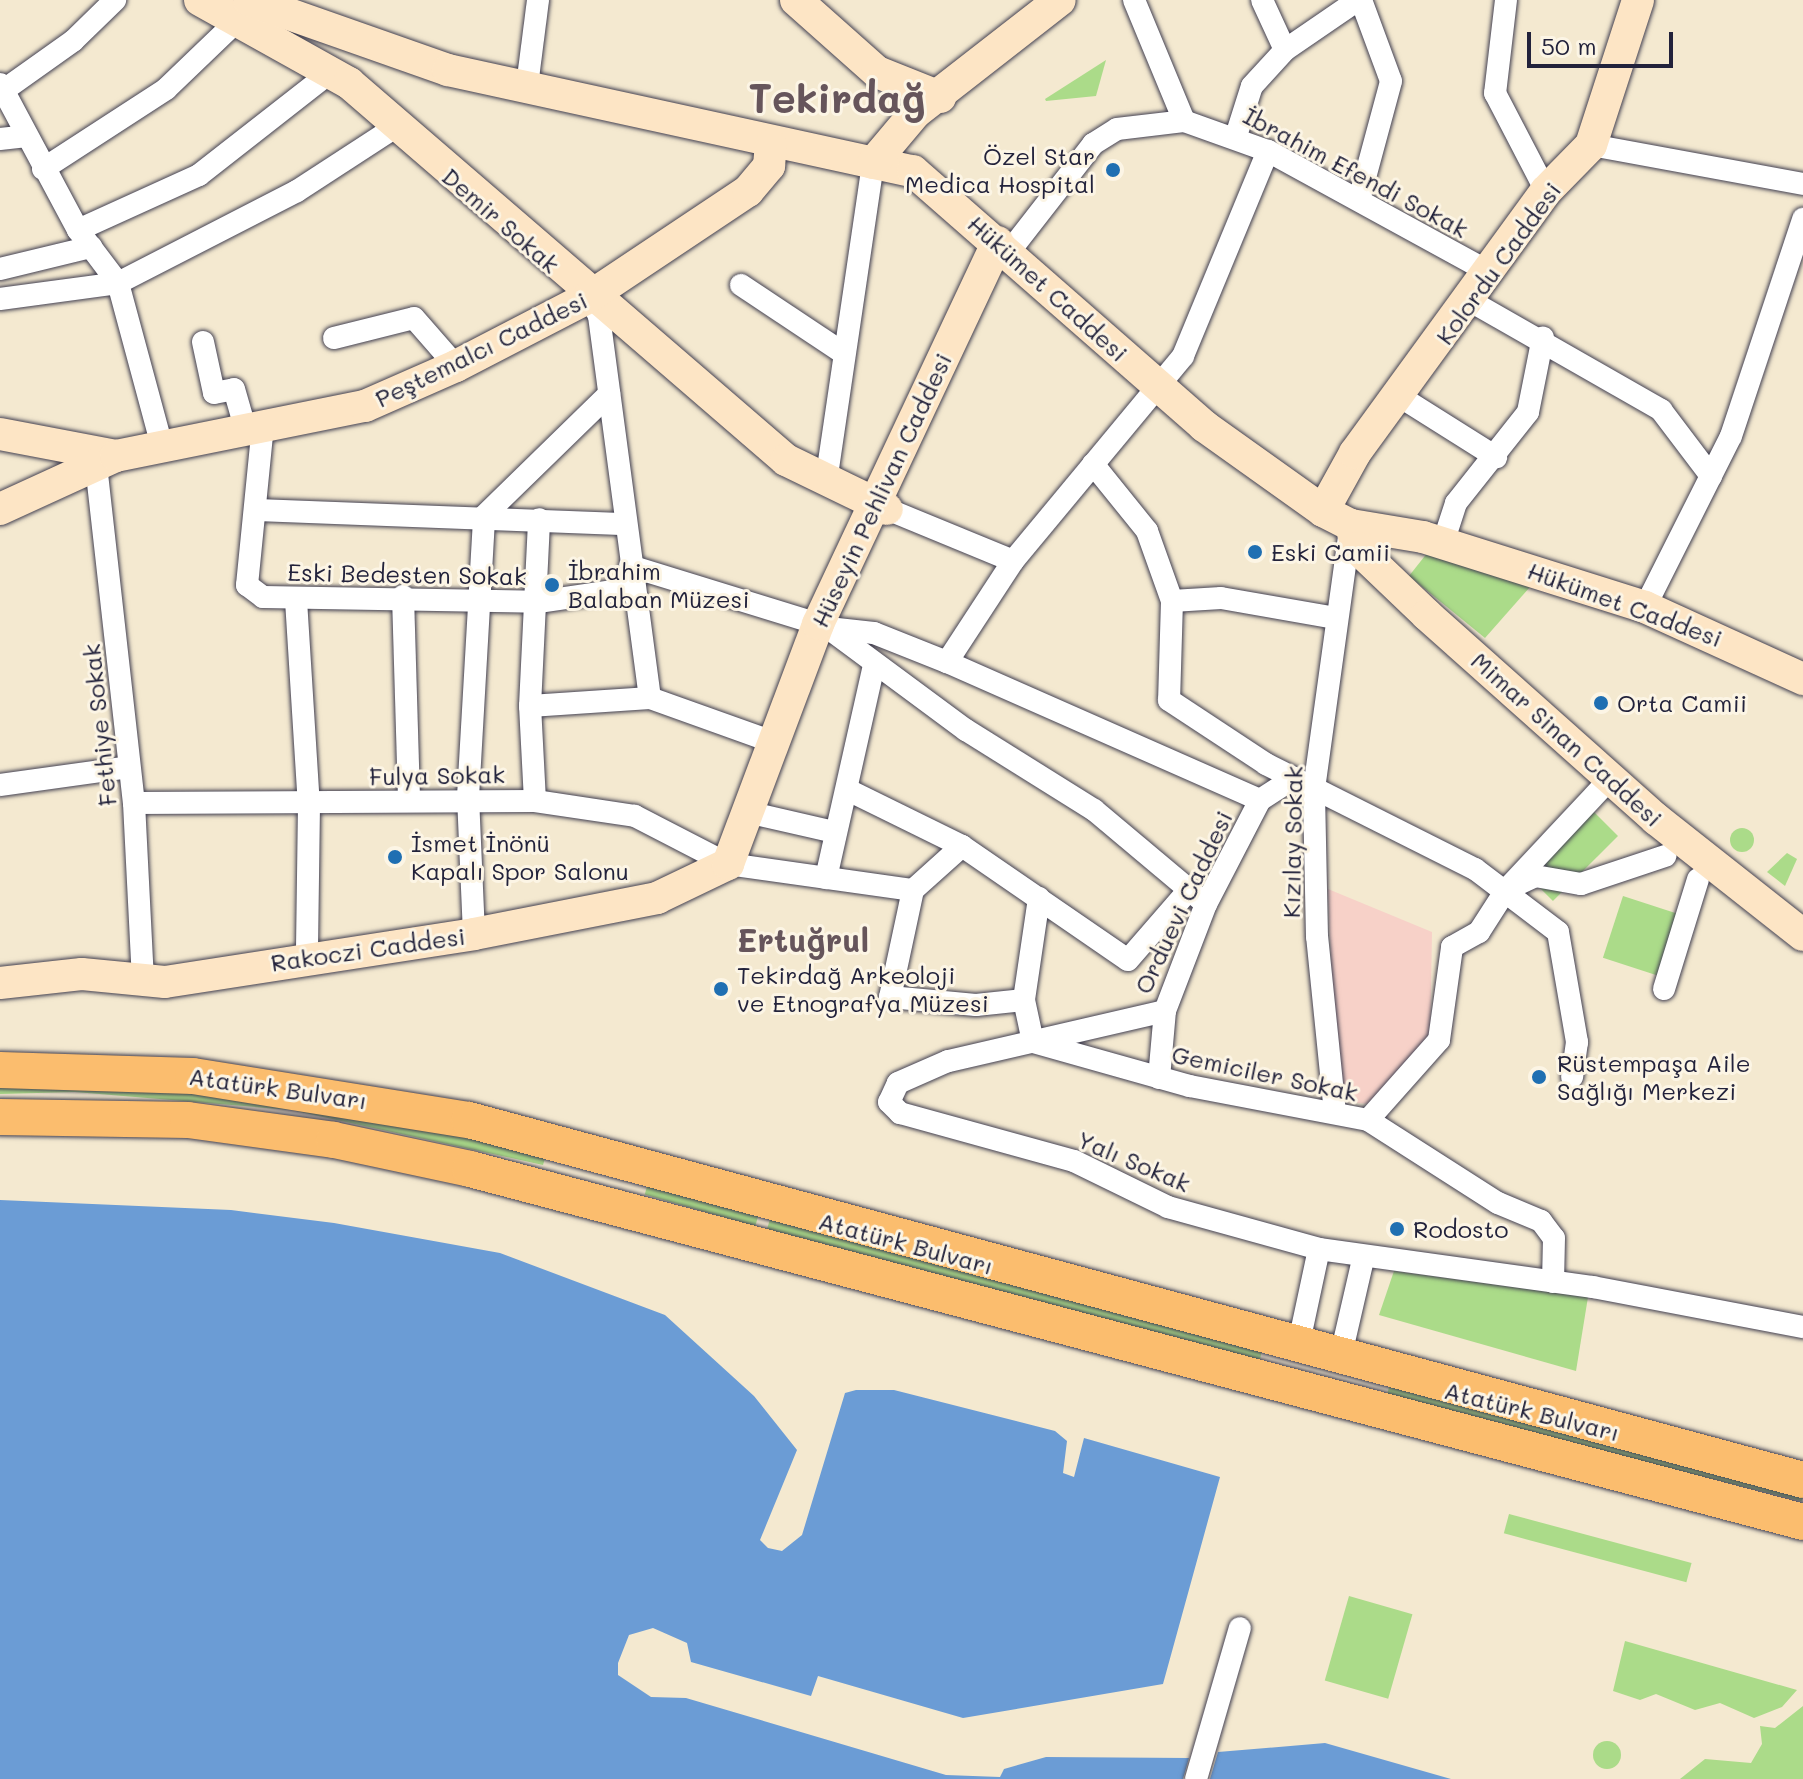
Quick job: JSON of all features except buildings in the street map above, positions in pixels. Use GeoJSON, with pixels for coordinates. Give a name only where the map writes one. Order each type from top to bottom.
{"type":"FeatureCollection","features":[{"type":"Feature","properties":{"kind":"main road","name":"Atatürk Bulvarı"},"geometry":{"type":"LineString","coordinates":[[0,1070],[193,1076],[455,1117],[1340,1359],[1803,1480]]}},
{"type":"Feature","properties":{"kind":"main road","name":"Atatürk Bulvarı"},"geometry":{"type":"LineString","coordinates":[[0,1117],[188,1120],[379,1149],[1803,1522]]}},
{"type":"Feature","properties":{"kind":"main road"},"geometry":{"type":"LineString","coordinates":[[1289,1387],[1298,1347]]}},
{"type":"Feature","properties":{"kind":"main road"},"geometry":{"type":"LineString","coordinates":[[1329,1398],[1340,1359]]}},
{"type":"Feature","properties":{"kind":"street"},"geometry":{"type":"LineString","coordinates":[[115,0],[73,41],[2,87],[43,169],[85,238],[118,283],[162,446]]}},
{"type":"Feature","properties":{"kind":"street","name":"Demir Sokak"},"geometry":{"type":"LineString","coordinates":[[200,0],[243,10],[341,77],[394,128],[589,297],[786,460],[880,507],[1013,561]]}},
{"type":"Feature","properties":{"kind":"street"},"geometry":{"type":"LineString","coordinates":[[527,86],[538,0]]}},
{"type":"Feature","properties":{"kind":"street"},"geometry":{"type":"LineString","coordinates":[[796,0],[877,72],[940,97]]}},
{"type":"Feature","properties":{"kind":"street"},"geometry":{"type":"LineString","coordinates":[[1004,247],[1093,144],[1117,129],[1184,121],[1134,0]]}},
{"type":"Feature","properties":{"kind":"street"},"geometry":{"type":"LineString","coordinates":[[1262,0],[1285,50]]}},
{"type":"Feature","properties":{"kind":"street"},"geometry":{"type":"LineString","coordinates":[[1236,136],[1252,86],[1285,50],[1359,0],[1391,81],[1359,200]]}},
{"type":"Feature","properties":{"kind":"street"},"geometry":{"type":"LineString","coordinates":[[1506,0],[1495,93],[1546,191]]}},
{"type":"Feature","properties":{"kind":"street","name":"Kolordu Caddesi"},"geometry":{"type":"LineString","coordinates":[[1337,518],[1399,396],[1472,302],[1489,272],[1546,191],[1591,145],[1638,0]]}},
{"type":"Feature","properties":{"kind":"street"},"geometry":{"type":"LineString","coordinates":[[826,482],[842,352],[873,163],[902,125],[940,97],[1040,5]]}},
{"type":"Feature","properties":{"kind":"street"},"geometry":{"type":"LineString","coordinates":[[43,169],[166,89],[243,10]]}},
{"type":"Feature","properties":{"kind":"street","name":"Hükümet Caddesi"},"geometry":{"type":"LineString","coordinates":[[243,10],[364,45],[771,145],[913,171],[1248,461],[1337,518],[1443,543],[1645,607],[1803,679]]}},
{"type":"Feature","properties":{"kind":"street"},"geometry":{"type":"LineString","coordinates":[[0,269],[85,238],[199,175],[341,77],[364,45]]}},
{"type":"Feature","properties":{"kind":"street"},"geometry":{"type":"LineString","coordinates":[[913,171],[915,147],[940,97]]}},
{"type":"Feature","properties":{"kind":"street","name":"İbrahim Efendi Sokak"},"geometry":{"type":"LineString","coordinates":[[1184,121],[1236,136],[1268,151],[1489,272]]}},
{"type":"Feature","properties":{"kind":"street"},"geometry":{"type":"LineString","coordinates":[[0,299],[118,283],[297,191],[394,128]]}},
{"type":"Feature","properties":{"kind":"street"},"geometry":{"type":"LineString","coordinates":[[0,139],[27,136]]}},
{"type":"Feature","properties":{"kind":"street","name":"Peştemalcı Caddesi"},"geometry":{"type":"LineString","coordinates":[[0,509],[106,460],[254,426],[365,406],[456,366],[589,297],[748,191],[769,166],[771,145]]}},
{"type":"Feature","properties":{"kind":"street"},"geometry":{"type":"LineString","coordinates":[[1591,145],[1803,184]]}},
{"type":"Feature","properties":{"kind":"street"},"geometry":{"type":"LineString","coordinates":[[947,662],[1013,561],[1158,386],[1199,330],[1268,151]]}},
{"type":"Feature","properties":{"kind":"street"},"geometry":{"type":"LineString","coordinates":[[1645,607],[1711,476],[1802,227]]}},
{"type":"Feature","properties":{"kind":"street","name":"Hüseyin Pehlivan Caddesi"},"geometry":{"type":"LineString","coordinates":[[728,864],[773,742],[823,626],[1004,247]]}},
{"type":"Feature","properties":{"kind":"street"},"geometry":{"type":"LineString","coordinates":[[741,285],[842,352]]}},
{"type":"Feature","properties":{"kind":"street"},"geometry":{"type":"LineString","coordinates":[[589,297],[609,394],[623,524],[650,698]]}},
{"type":"Feature","properties":{"kind":"street"},"geometry":{"type":"LineString","coordinates":[[1472,302],[1543,337],[1661,410],[1711,476]]}},
{"type":"Feature","properties":{"kind":"street"},"geometry":{"type":"LineString","coordinates":[[334,338],[414,318],[456,366]]}},
{"type":"Feature","properties":{"kind":"street"},"geometry":{"type":"LineString","coordinates":[[1443,543],[1456,503],[1496,457],[1528,412],[1543,337]]}},
{"type":"Feature","properties":{"kind":"street"},"geometry":{"type":"LineString","coordinates":[[203,342],[214,393],[234,389],[254,426]]}},
{"type":"Feature","properties":{"kind":"street"},"geometry":{"type":"LineString","coordinates":[[474,934],[468,797],[484,516],[609,394]]}},
{"type":"Feature","properties":{"kind":"street"},"geometry":{"type":"LineString","coordinates":[[1399,396],[1496,457]]}},
{"type":"Feature","properties":{"kind":"street","name":"Eski Bedesten Sokak"},"geometry":{"type":"LineString","coordinates":[[254,426],[255,510],[247,585],[263,597],[296,600],[403,596],[538,602],[632,577],[823,626],[874,633],[1260,800]]}},
{"type":"Feature","properties":{"kind":"street"},"geometry":{"type":"LineString","coordinates":[[0,434],[106,460]]}},
{"type":"Feature","properties":{"kind":"street","name":"Fethiye Sokak"},"geometry":{"type":"LineString","coordinates":[[106,460],[134,803],[143,981]]}},
{"type":"Feature","properties":{"kind":"street"},"geometry":{"type":"LineString","coordinates":[[1093,464],[1147,531],[1172,601],[1169,700],[1294,778],[1506,890],[1558,932],[1577,1042],[1572,1077]]}},
{"type":"Feature","properties":{"kind":"street"},"geometry":{"type":"LineString","coordinates":[[255,510],[484,516],[623,524]]}},
{"type":"Feature","properties":{"kind":"street","name":"Kızılay Sokak"},"geometry":{"type":"LineString","coordinates":[[1335,1113],[1317,937],[1314,789],[1336,618],[1337,518]]}},
{"type":"Feature","properties":{"kind":"street","name":"Mimar Sinan Caddesi"},"geometry":{"type":"LineString","coordinates":[[1337,518],[1372,564],[1610,779],[1803,935]]}},
{"type":"Feature","properties":{"kind":"street"},"geometry":{"type":"LineString","coordinates":[[535,801],[530,706],[538,602],[539,519]]}},
{"type":"Feature","properties":{"kind":"street"},"geometry":{"type":"LineString","coordinates":[[403,596],[409,799]]}},
{"type":"Feature","properties":{"kind":"street"},"geometry":{"type":"LineString","coordinates":[[1172,601],[1221,598],[1336,618]]}},
{"type":"Feature","properties":{"kind":"street"},"geometry":{"type":"LineString","coordinates":[[296,600],[309,805],[307,955]]}},
{"type":"Feature","properties":{"kind":"street"},"geometry":{"type":"LineString","coordinates":[[823,626],[874,665],[1094,810],[1197,898],[1128,960],[962,846],[848,790]]}},
{"type":"Feature","properties":{"kind":"street"},"geometry":{"type":"LineString","coordinates":[[826,878],[874,665]]}},
{"type":"Feature","properties":{"kind":"street"},"geometry":{"type":"LineString","coordinates":[[530,706],[650,698],[773,742]]}},
{"type":"Feature","properties":{"kind":"street"},"geometry":{"type":"LineString","coordinates":[[0,785],[129,767]]}},
{"type":"Feature","properties":{"kind":"street","name":"Orduevi Caddesi"},"geometry":{"type":"LineString","coordinates":[[889,1102],[889,1092],[918,1072],[988,1048],[1033,1042],[1165,1011],[1197,898],[1260,800],[1294,778]]}},
{"type":"Feature","properties":{"kind":"street"},"geometry":{"type":"LineString","coordinates":[[1368,1120],[1439,1040],[1446,959],[1493,916],[1506,890],[1610,779]]}},
{"type":"Feature","properties":{"kind":"street","name":"Fulya Sokak"},"geometry":{"type":"LineString","coordinates":[[134,803],[309,805],[468,797],[535,801],[635,816],[728,864],[913,890]]}},
{"type":"Feature","properties":{"kind":"street"},"geometry":{"type":"LineString","coordinates":[[747,812],[834,832]]}},
{"type":"Feature","properties":{"kind":"street"},"geometry":{"type":"LineString","coordinates":[[962,846],[913,890],[890,997],[976,1005],[1024,1000]]}},
{"type":"Feature","properties":{"kind":"street"},"geometry":{"type":"LineString","coordinates":[[1506,890],[1535,876],[1596,881],[1665,856]]}},
{"type":"Feature","properties":{"kind":"street","name":"Rakoczi Caddesi"},"geometry":{"type":"LineString","coordinates":[[1,978],[82,974],[143,981],[307,955],[474,934],[657,898],[728,864]]}},
{"type":"Feature","properties":{"kind":"street"},"geometry":{"type":"LineString","coordinates":[[1664,989],[1698,879]]}},
{"type":"Feature","properties":{"kind":"street"},"geometry":{"type":"LineString","coordinates":[[1033,1042],[1024,1000],[1039,898]]}},
{"type":"Feature","properties":{"kind":"street"},"geometry":{"type":"LineString","coordinates":[[1159,1078],[1165,1011]]}},
{"type":"Feature","properties":{"kind":"street","name":"Gemiciler Sokak"},"geometry":{"type":"LineString","coordinates":[[1033,1042],[1159,1078],[1368,1120],[1498,1203],[1541,1221],[1554,1238],[1553,1282]]}},
{"type":"Feature","properties":{"kind":"street","name":"Yalı Sokak"},"geometry":{"type":"LineString","coordinates":[[889,1102],[900,1113],[1074,1161],[1168,1207],[1319,1249],[1363,1259],[1553,1282],[1803,1327]]}},
{"type":"Feature","properties":{"kind":"street"},"geometry":{"type":"LineString","coordinates":[[1298,1347],[1319,1249]]}},
{"type":"Feature","properties":{"kind":"street"},"geometry":{"type":"LineString","coordinates":[[1340,1359],[1363,1259]]}},
{"type":"Feature","properties":{"kind":"street"},"geometry":{"type":"LineString","coordinates":[[1196,1779],[1240,1628]]}},
{"type":"Feature","properties":{"kind":"shaded area"},"geometry":{"type":"Polygon","coordinates":[[[1328,889],[1432,932],[1430,1048],[1379,1105],[1337,1101],[1328,889]]]}},
{"type":"Feature","properties":{"kind":"green space"},"geometry":{"type":"Polygon","coordinates":[[[1106,60],[1096,96],[1046,101],[1045,99],[1106,60]]]}},
{"type":"Feature","properties":{"kind":"green space"},"geometry":{"type":"Polygon","coordinates":[[[1428,552],[1530,587],[1485,638],[1409,576],[1428,552]]]}},
{"type":"Feature","properties":{"kind":"green space"},"geometry":{"type":"Polygon","coordinates":[[[1589,807],[1618,836],[1553,901],[1524,872],[1589,807]]]}},
{"type":"Feature","properties":{"kind":"green space"},"geometry":{"type":"Polygon","coordinates":[[[1742,828],[1750,832],[1754,840],[1750,848],[1742,852],[1734,848],[1730,840],[1734,832],[1742,828]]]}},
{"type":"Feature","properties":{"kind":"green space"},"geometry":{"type":"Polygon","coordinates":[[[1787,853],[1797,859],[1785,886],[1767,872],[1787,853]]]}},
{"type":"Feature","properties":{"kind":"green space"},"geometry":{"type":"Polygon","coordinates":[[[1623,896],[1679,914],[1659,976],[1603,958],[1623,896]]]}},
{"type":"Feature","properties":{"kind":"green space"},"geometry":{"type":"Polygon","coordinates":[[[0,1082],[291,1099],[546,1155],[543,1165],[291,1110],[75,1092],[0,1094],[0,1082]]]}},
{"type":"Feature","properties":{"kind":"green space"},"geometry":{"type":"Polygon","coordinates":[[[648,1183],[759,1215],[755,1226],[645,1195],[648,1183]]]}},
{"type":"Feature","properties":{"kind":"green space"},"geometry":{"type":"Polygon","coordinates":[[[771,1216],[1262,1349],[1260,1360],[767,1229],[771,1216]]]}},
{"type":"Feature","properties":{"kind":"green space"},"geometry":{"type":"Polygon","coordinates":[[[1394,1271],[1588,1297],[1576,1371],[1379,1315],[1394,1271]]]}},
{"type":"Feature","properties":{"kind":"green space"},"geometry":{"type":"Polygon","coordinates":[[[1389,1387],[1803,1490],[1802,1501],[1386,1398],[1389,1387]]]}},
{"type":"Feature","properties":{"kind":"green space"},"geometry":{"type":"Polygon","coordinates":[[[1509,1514],[1692,1563],[1686,1582],[1504,1533],[1509,1514]]]}},
{"type":"Feature","properties":{"kind":"green space"},"geometry":{"type":"Polygon","coordinates":[[[1349,1596],[1412,1614],[1388,1699],[1325,1681],[1349,1596]]]}},
{"type":"Feature","properties":{"kind":"green space"},"geometry":{"type":"Polygon","coordinates":[[[1625,1641],[1797,1690],[1782,1707],[1754,1718],[1720,1703],[1695,1710],[1656,1694],[1640,1700],[1613,1691],[1625,1641]]]}},
{"type":"Feature","properties":{"kind":"green space"},"geometry":{"type":"Polygon","coordinates":[[[1803,1706],[1803,1779],[1680,1779],[1705,1759],[1751,1763],[1762,1744],[1760,1726],[1775,1728],[1803,1706]]]}},
{"type":"Feature","properties":{"kind":"green space"},"geometry":{"type":"Polygon","coordinates":[[[1607,1741],[1617,1745],[1621,1755],[1617,1765],[1607,1769],[1597,1765],[1593,1755],[1597,1745],[1607,1741]]]}},
{"type":"Feature","properties":{"kind":"water"},"geometry":{"type":"Polygon","coordinates":[[[0,1200],[231,1210],[334,1223],[500,1253],[665,1315],[754,1396],[797,1450],[760,1540],[768,1548],[782,1551],[802,1535],[845,1393],[856,1390],[894,1390],[1055,1431],[1067,1441],[1063,1473],[1074,1477],[1084,1438],[1220,1477],[1163,1684],[963,1718],[818,1676],[811,1696],[691,1662],[687,1643],[653,1628],[629,1635],[618,1663],[618,1675],[651,1697],[686,1698],[946,1775],[1000,1777],[1004,1769],[1046,1757],[1189,1758],[1183,1779],[0,1779],[0,1200]]]}},
{"type":"Feature","properties":{"kind":"water"},"geometry":{"type":"Polygon","coordinates":[[[1325,1743],[1451,1779],[1210,1779],[1218,1752],[1325,1743]]]}},
{"type":"Feature","properties":{"kind":"place","name":"Özel Star Medica Hospital"},"geometry":{"type":"Point","coordinates":[1113,170]}},
{"type":"Feature","properties":{"kind":"place","name":"Eski Camii"},"geometry":{"type":"Point","coordinates":[1255,552]}},
{"type":"Feature","properties":{"kind":"place","name":"İbrahim Balaban Müzesi"},"geometry":{"type":"Point","coordinates":[552,585]}},
{"type":"Feature","properties":{"kind":"place","name":"Orta Camii"},"geometry":{"type":"Point","coordinates":[1601,703]}},
{"type":"Feature","properties":{"kind":"place","name":"İsmet İnönü Kapalı Spor Salonu"},"geometry":{"type":"Point","coordinates":[395,857]}},
{"type":"Feature","properties":{"kind":"place","name":"Tekirdağ Arkeoloji ve Etnografya Müzesi"},"geometry":{"type":"Point","coordinates":[721,989]}},
{"type":"Feature","properties":{"kind":"place","name":"Rüstempaşa Aile Sağlığı Merkezi"},"geometry":{"type":"Point","coordinates":[1539,1077]}},
{"type":"Feature","properties":{"kind":"place","name":"Rodosto"},"geometry":{"type":"Point","coordinates":[1397,1229]}},
{"type":"Feature","properties":{"kind":"district","name":"Tekirdağ"},"geometry":{"type":"Point","coordinates":[837,97]}},
{"type":"Feature","properties":{"kind":"district","name":"Ertuğrul"},"geometry":{"type":"Point","coordinates":[803,939]}}]}
